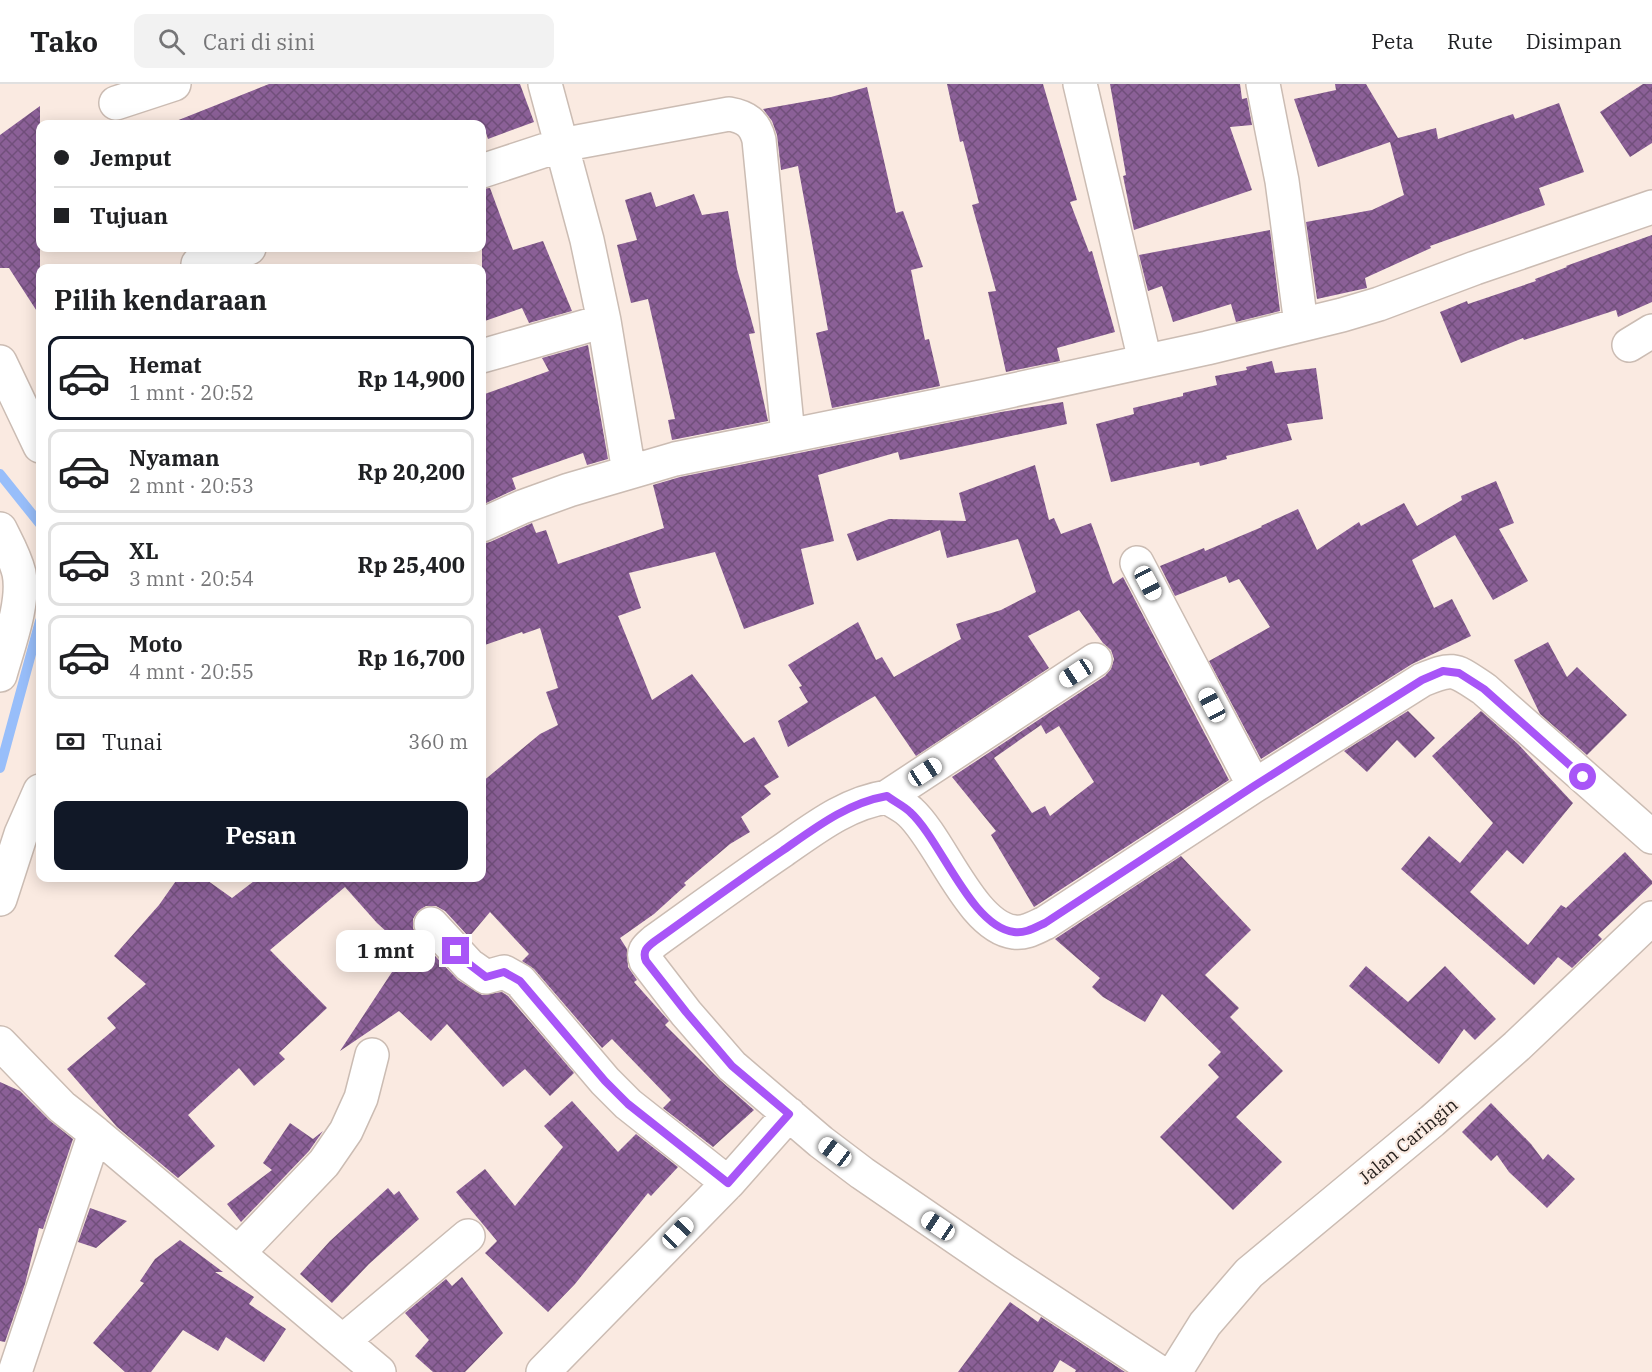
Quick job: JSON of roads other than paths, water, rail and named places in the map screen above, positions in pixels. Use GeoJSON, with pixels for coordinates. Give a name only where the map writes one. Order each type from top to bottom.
{"type":"FeatureCollection","features":[{"type":"Feature","properties":{"kind":"street"},"geometry":{"type":"LineString","coordinates":[[118,104],[174,84]]}},
{"type":"Feature","properties":{"kind":"street"},"geometry":{"type":"LineString","coordinates":[[545,84],[586,240],[604,321],[629,472]]}},
{"type":"Feature","properties":{"kind":"street"},"geometry":{"type":"LineString","coordinates":[[1080,84],[1145,361]]}},
{"type":"Feature","properties":{"kind":"street"},"geometry":{"type":"LineString","coordinates":[[1263,84],[1282,181],[1301,324]]}},
{"type":"Feature","properties":{"kind":"street"},"geometry":{"type":"LineString","coordinates":[[486,170],[561,145],[729,114],[740,116],[752,123],[757,129],[759,140],[788,435]]}},
{"type":"Feature","properties":{"kind":"street"},"geometry":{"type":"LineString","coordinates":[[486,523],[522,507],[675,459],[1145,361],[1379,304],[1652,207]]}},
{"type":"Feature","properties":{"kind":"street"},"geometry":{"type":"LineString","coordinates":[[196,260],[231,252]]}},
{"type":"Feature","properties":{"kind":"street"},"geometry":{"type":"LineString","coordinates":[[486,355],[604,321]]}},
{"type":"Feature","properties":{"kind":"street"},"geometry":{"type":"LineString","coordinates":[[0,362],[36,438]]}},
{"type":"Feature","properties":{"kind":"street"},"geometry":{"type":"LineString","coordinates":[[0,529],[10,548],[19,574],[19,583],[15,617],[0,675]]}},
{"type":"Feature","properties":{"kind":"street"},"geometry":{"type":"LineString","coordinates":[[1137,563],[1254,786]]}},
{"type":"Feature","properties":{"kind":"street"},"geometry":{"type":"LineString","coordinates":[[1095,660],[887,796],[869,799],[839,812],[655,941],[646,949],[644,955],[646,961],[686,1012],[732,1066],[854,1167],[1159,1372]]}},
{"type":"Feature","properties":{"kind":"street"},"geometry":{"type":"LineString","coordinates":[[887,796],[911,813],[981,913],[999,928],[1015,933],[1026,932],[1045,923],[1254,786],[1422,680],[1443,671],[1459,673],[1484,689],[1652,837]]}},
{"type":"Feature","properties":{"kind":"street"},"geometry":{"type":"LineString","coordinates":[[0,899],[21,834],[36,800]]}},
{"type":"Feature","properties":{"kind":"street","name":"Jalan Caringin"},"geometry":{"type":"LineString","coordinates":[[1174,1372],[1205,1324],[1249,1273],[1432,1121],[1517,1046],[1652,918]]}},
{"type":"Feature","properties":{"kind":"street"},"geometry":{"type":"LineString","coordinates":[[431,924],[469,964],[486,977],[504,972],[520,981],[605,1081],[628,1104],[728,1183]]}},
{"type":"Feature","properties":{"kind":"street"},"geometry":{"type":"LineString","coordinates":[[0,1042],[62,1107],[379,1372]]}},
{"type":"Feature","properties":{"kind":"street"},"geometry":{"type":"LineString","coordinates":[[238,1253],[324,1162],[346,1131],[361,1098],[372,1055]]}},
{"type":"Feature","properties":{"kind":"street"},"geometry":{"type":"LineString","coordinates":[[543,1372],[728,1183],[789,1114]]}},
{"type":"Feature","properties":{"kind":"street"},"geometry":{"type":"LineString","coordinates":[[15,1372],[95,1133]]}},
{"type":"Feature","properties":{"kind":"street"},"geometry":{"type":"LineString","coordinates":[[344,1341],[468,1236]]}},
{"type":"Feature","properties":{"kind":"waterway"},"geometry":{"type":"LineString","coordinates":[[0,474],[36,519]]}},
{"type":"Feature","properties":{"kind":"waterway"},"geometry":{"type":"LineString","coordinates":[[0,768],[36,636]]}}]}
